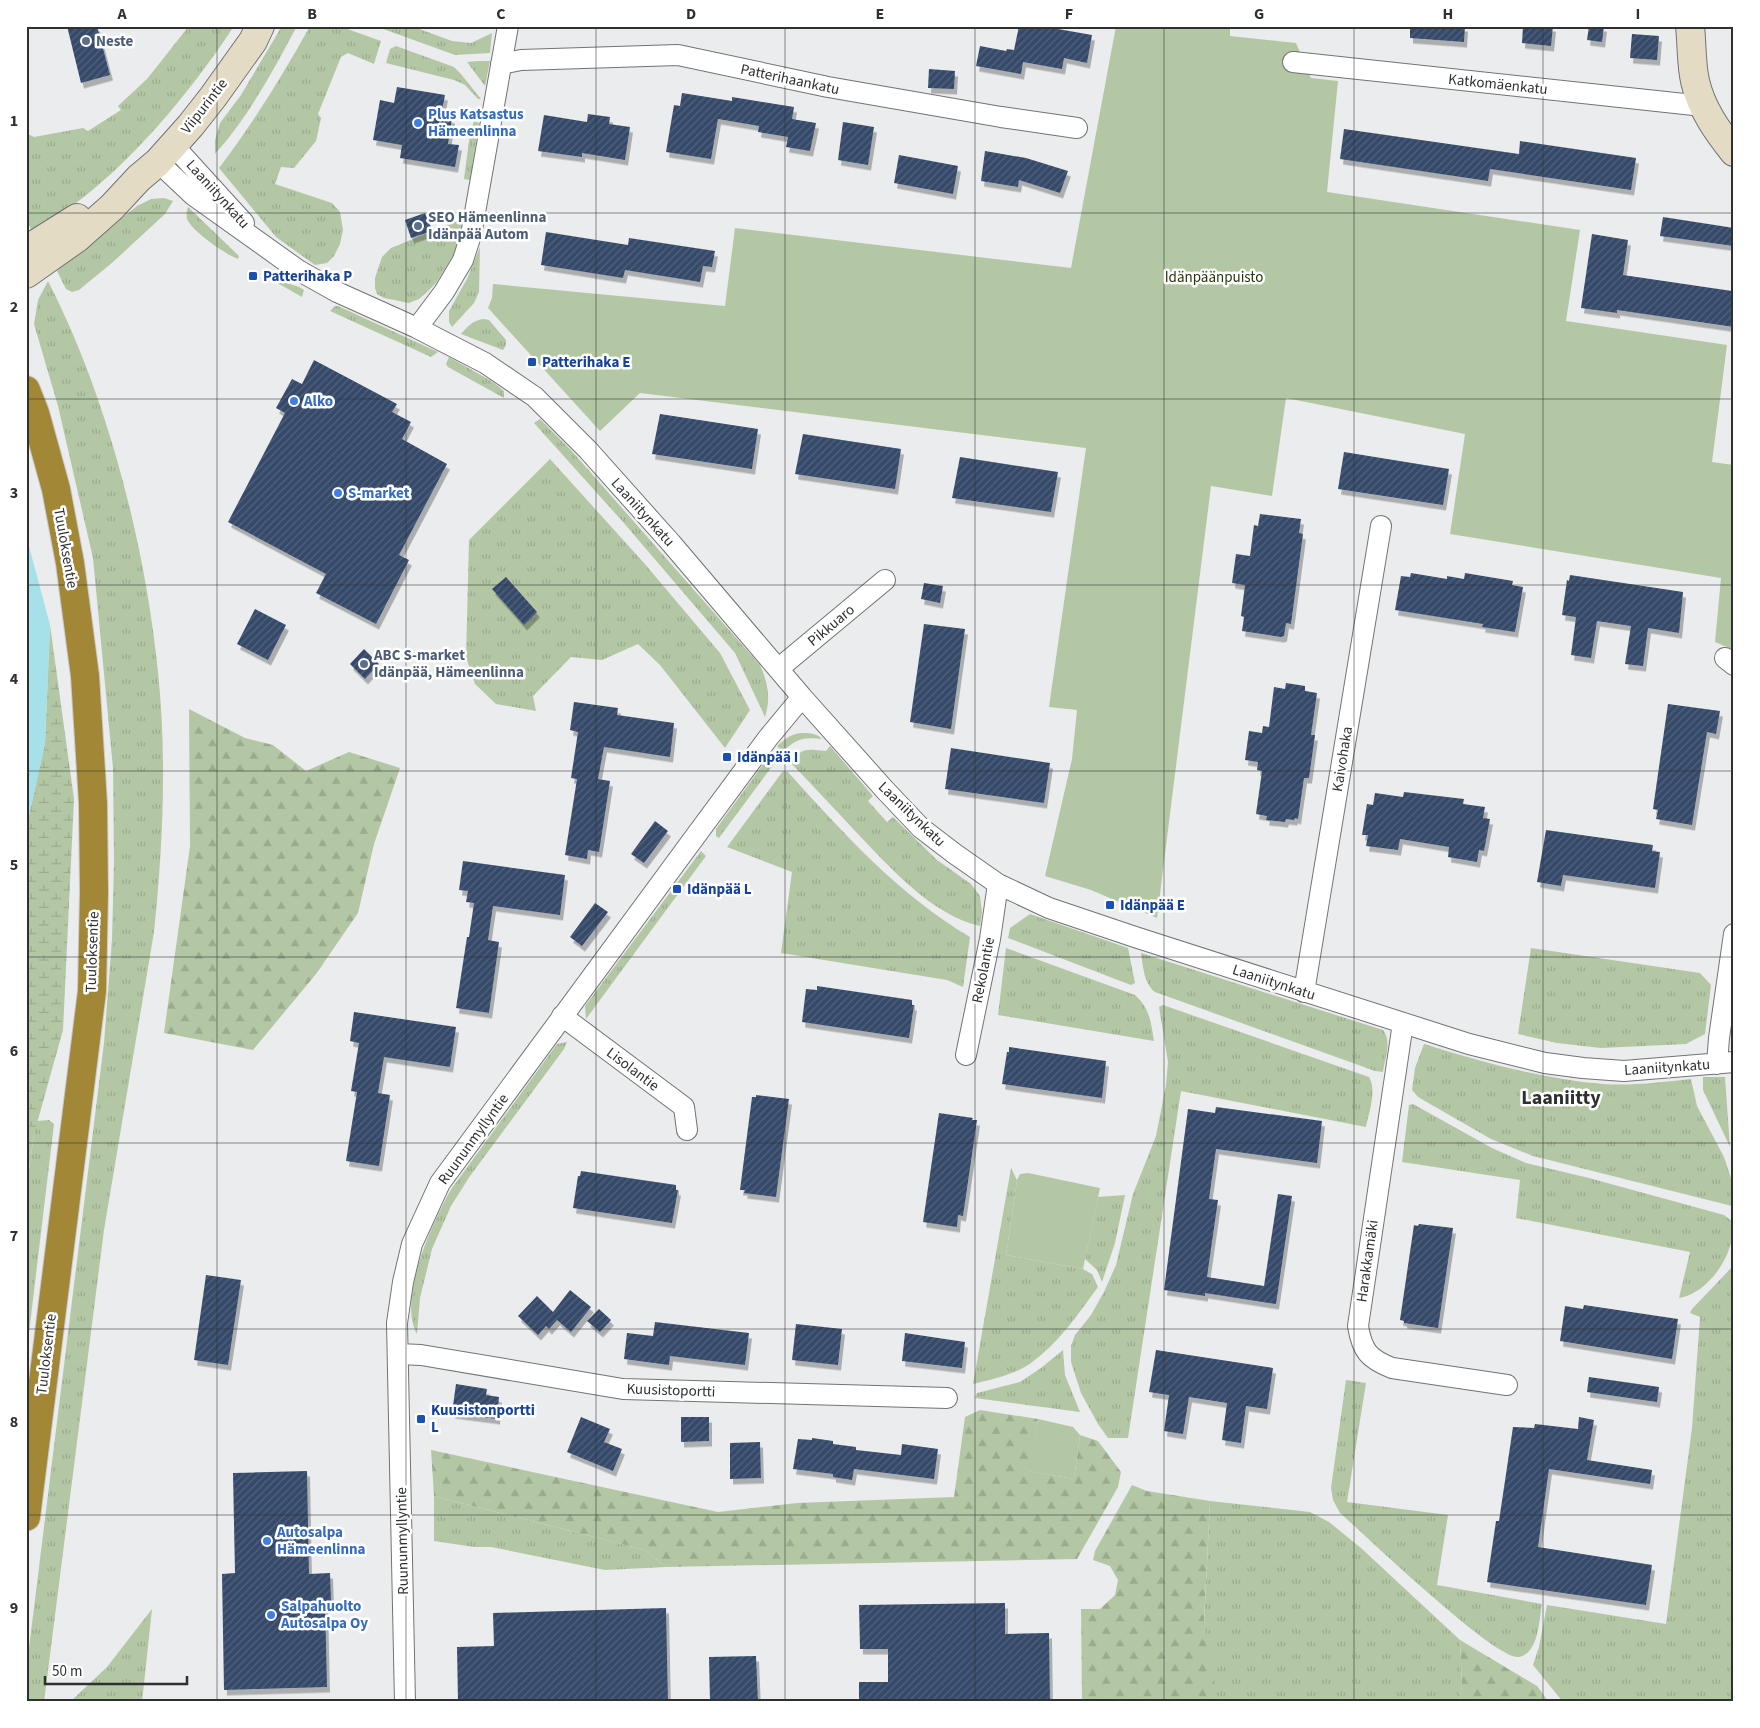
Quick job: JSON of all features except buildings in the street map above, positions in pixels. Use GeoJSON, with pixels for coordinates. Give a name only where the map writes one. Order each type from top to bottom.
{"type":"FeatureCollection","features":[{"type":"Feature","properties":{"kind":"highway","name":"Tuuloksentie"},"geometry":{"type":"LineString","coordinates":[[26,390],[35,412],[56,489],[70,563],[84,676],[92,803],[94,892],[92,991],[26,1516]]}},
{"type":"Feature","properties":{"kind":"main road","name":"Viipurintie"},"geometry":{"type":"LineString","coordinates":[[28,269],[77,238],[157,162],[191,125],[213,97],[253,41],[260,26]]}},
{"type":"Feature","properties":{"kind":"main road"},"geometry":{"type":"LineString","coordinates":[[1690,26],[1695,80],[1703,106],[1714,126],[1734,152]]}},
{"type":"Feature","properties":{"kind":"street"},"geometry":{"type":"LineString","coordinates":[[417,328],[444,292],[458,268],[471,235],[508,26]]}},
{"type":"Feature","properties":{"kind":"street","name":"Patterihaankatu"},"geometry":{"type":"LineString","coordinates":[[501,64],[521,60],[678,55],[828,87],[1001,117],[1078,128]]}},
{"type":"Feature","properties":{"kind":"street","name":"Katkomäenkatu"},"geometry":{"type":"LineString","coordinates":[[1293,62],[1703,106]]}},
{"type":"Feature","properties":{"kind":"street","name":"Laaniitynkatu"},"geometry":{"type":"LineString","coordinates":[[157,162],[192,195],[298,270],[328,288],[417,328],[485,363],[535,397],[588,450],[652,521],[802,697],[922,828],[998,884],[1049,908],[1304,992],[1488,1049],[1545,1063],[1624,1071],[1726,1063]]}},
{"type":"Feature","properties":{"kind":"street","name":"Kaivohaka"},"geometry":{"type":"LineString","coordinates":[[1304,992],[1381,526]]}},
{"type":"Feature","properties":{"kind":"street","name":"Pikkuaro"},"geometry":{"type":"LineString","coordinates":[[778,669],[885,580]]}},
{"type":"Feature","properties":{"kind":"street","name":"Ruununmyllyntie"},"geometry":{"type":"LineString","coordinates":[[405,1702],[397,1323],[402,1282],[412,1244],[440,1183],[762,746],[802,697]]}},
{"type":"Feature","properties":{"kind":"street","name":"Rekolantie"},"geometry":{"type":"LineString","coordinates":[[966,1055],[990,939],[998,884]]}},
{"type":"Feature","properties":{"kind":"street"},"geometry":{"type":"LineString","coordinates":[[1726,1063],[1719,1038],[1734,934]]}},
{"type":"Feature","properties":{"kind":"street","name":"Lisolantie"},"geometry":{"type":"LineString","coordinates":[[562,1016],[684,1107],[687,1130]]}},
{"type":"Feature","properties":{"kind":"street","name":"Harakkamäki"},"geometry":{"type":"LineString","coordinates":[[1403,1023],[1358,1326],[1360,1336],[1366,1352],[1377,1362],[1392,1368],[1507,1385]]}},
{"type":"Feature","properties":{"kind":"street","name":"Kuusistoportti"},"geometry":{"type":"LineString","coordinates":[[398,1354],[421,1355],[623,1389],[947,1398]]}},
{"type":"Feature","properties":{"kind":"green space"},"geometry":{"type":"Polygon","coordinates":[[[189,26],[234,26],[178,103],[134,152],[86,195],[61,214],[32,231],[26,220],[26,133],[34,137],[83,128],[88,131],[121,110],[118,106],[147,79],[189,26]]]}},
{"type":"Feature","properties":{"kind":"green space"},"geometry":{"type":"Polygon","coordinates":[[[282,26],[297,26],[250,109],[215,154],[215,140],[220,123],[241,95],[282,26]]]}},
{"type":"Feature","properties":{"kind":"green space"},"geometry":{"type":"Polygon","coordinates":[[[310,26],[339,26],[381,41],[374,64],[348,53],[341,57],[318,114],[321,118],[316,141],[294,168],[281,167],[275,184],[332,203],[340,212],[343,230],[340,244],[334,256],[327,263],[315,265],[276,237],[219,168],[244,134],[310,26]]]}},
{"type":"Feature","properties":{"kind":"green space"},"geometry":{"type":"Polygon","coordinates":[[[375,26],[411,26],[452,41],[471,43],[492,33],[490,53],[455,55],[375,26]]]}},
{"type":"Feature","properties":{"kind":"green space","name":"Idänpäänpuisto"},"geometry":{"type":"Polygon","coordinates":[[[1116,26],[1230,26],[1230,36],[1296,43],[1311,78],[1338,81],[1327,192],[1580,230],[1566,321],[1727,345],[1712,462],[1734,465],[1734,650],[1715,642],[1721,578],[1450,534],[1465,434],[1286,398],[1272,496],[1211,486],[1157,918],[1091,890],[1045,876],[1072,759],[1077,710],[1049,707],[1086,448],[640,393],[600,431],[488,308],[492,298],[493,284],[725,306],[735,228],[1071,268],[1116,26]]]}},
{"type":"Feature","properties":{"kind":"green space"},"geometry":{"type":"Polygon","coordinates":[[[396,46],[454,67],[481,99],[478,99],[465,85],[454,80],[386,63],[390,49],[396,46]]]}},
{"type":"Feature","properties":{"kind":"green space"},"geometry":{"type":"Polygon","coordinates":[[[490,61],[485,86],[467,62],[490,61]]]}},
{"type":"Feature","properties":{"kind":"green space"},"geometry":{"type":"Polygon","coordinates":[[[474,121],[479,123],[470,180],[464,179],[469,141],[474,121]]]}},
{"type":"Feature","properties":{"kind":"green space"},"geometry":{"type":"Polygon","coordinates":[[[164,198],[173,201],[165,214],[113,262],[79,290],[72,292],[66,289],[57,271],[62,265],[137,206],[151,199],[164,198]]]}},
{"type":"Feature","properties":{"kind":"green space"},"geometry":{"type":"Polygon","coordinates":[[[188,207],[239,256],[238,259],[218,248],[190,224],[187,219],[188,207]]]}},
{"type":"Feature","properties":{"kind":"green space"},"geometry":{"type":"Polygon","coordinates":[[[457,221],[461,223],[462,231],[455,252],[436,283],[426,293],[419,299],[409,303],[384,298],[377,294],[375,278],[382,257],[391,248],[457,221]]]}},
{"type":"Feature","properties":{"kind":"green space"},"geometry":{"type":"Polygon","coordinates":[[[480,247],[479,292],[474,303],[452,327],[449,322],[449,311],[467,279],[480,247]]]}},
{"type":"Feature","properties":{"kind":"green space"},"geometry":{"type":"Polygon","coordinates":[[[275,279],[304,290],[302,297],[274,281],[275,279]]]}},
{"type":"Feature","properties":{"kind":"green space"},"geometry":{"type":"Polygon","coordinates":[[[48,281],[88,372],[120,471],[133,522],[144,573],[158,672],[161,704],[163,802],[154,932],[104,1230],[44,1702],[26,1702],[26,1672],[104,1043],[112,940],[114,862],[113,768],[93,558],[58,406],[34,324],[38,300],[48,281]]]}},
{"type":"Feature","properties":{"kind":"green space"},"geometry":{"type":"Polygon","coordinates":[[[335,306],[438,352],[431,357],[330,311],[335,306]]]}},
{"type":"Feature","properties":{"kind":"green space"},"geometry":{"type":"Polygon","coordinates":[[[484,319],[489,320],[506,340],[503,350],[461,334],[474,322],[484,319]]]}},
{"type":"Feature","properties":{"kind":"green space"},"geometry":{"type":"Polygon","coordinates":[[[449,357],[493,382],[504,391],[504,398],[448,367],[446,364],[449,357]]]}},
{"type":"Feature","properties":{"kind":"green space"},"geometry":{"type":"Polygon","coordinates":[[[540,419],[570,449],[760,665],[768,691],[765,717],[735,653],[623,522],[534,423],[540,419]]]}},
{"type":"Feature","properties":{"kind":"green space"},"geometry":{"type":"Polygon","coordinates":[[[550,459],[644,563],[720,653],[750,710],[725,748],[660,665],[638,644],[602,660],[571,657],[533,696],[536,711],[496,704],[475,684],[466,657],[469,540],[550,459]]]}},
{"type":"Feature","properties":{"kind":"green space"},"geometry":{"type":"Polygon","coordinates":[[[50,625],[74,799],[63,1030],[34,1134],[26,1134],[26,829],[45,743],[50,625]]]}},
{"type":"Feature","properties":{"kind":"green space"},"geometry":{"type":"Polygon","coordinates":[[[189,709],[245,738],[273,745],[306,771],[349,752],[400,768],[374,844],[358,913],[316,974],[253,1050],[164,1033],[190,846],[189,709]]]}},
{"type":"Feature","properties":{"kind":"green space"},"geometry":{"type":"Polygon","coordinates":[[[801,733],[815,734],[822,739],[809,738],[800,740],[782,752],[777,746],[788,737],[801,733]]]}},
{"type":"Feature","properties":{"kind":"green space"},"geometry":{"type":"Polygon","coordinates":[[[830,746],[873,796],[868,801],[887,822],[893,817],[937,860],[971,884],[980,896],[982,912],[980,926],[945,912],[912,888],[790,762],[802,751],[826,751],[830,746]]]}},
{"type":"Feature","properties":{"kind":"green space"},"geometry":{"type":"Polygon","coordinates":[[[769,756],[773,765],[719,838],[716,836],[716,829],[769,756]]]}},
{"type":"Feature","properties":{"kind":"green space"},"geometry":{"type":"Polygon","coordinates":[[[783,771],[788,772],[873,862],[919,902],[970,937],[963,987],[947,980],[781,953],[792,872],[727,847],[783,771]]]}},
{"type":"Feature","properties":{"kind":"green space"},"geometry":{"type":"Polygon","coordinates":[[[701,851],[706,856],[586,1019],[585,1006],[701,851]]]}},
{"type":"Feature","properties":{"kind":"green space"},"geometry":{"type":"Polygon","coordinates":[[[1030,914],[1128,948],[1135,983],[1131,985],[1008,938],[1010,928],[1030,914]]]}},
{"type":"Feature","properties":{"kind":"green space"},"geometry":{"type":"Polygon","coordinates":[[[1006,948],[1135,995],[1147,1011],[1154,1041],[998,1015],[1006,948]]]}},
{"type":"Feature","properties":{"kind":"green space"},"geometry":{"type":"Polygon","coordinates":[[[1531,948],[1700,973],[1711,985],[1705,1034],[1686,1044],[1601,1048],[1557,1043],[1518,1034],[1531,948]]]}},
{"type":"Feature","properties":{"kind":"green space"},"geometry":{"type":"Polygon","coordinates":[[[1141,953],[1383,1030],[1386,1034],[1387,1045],[1383,1072],[1375,1071],[1155,992],[1146,980],[1141,953]]]}},
{"type":"Feature","properties":{"kind":"green space"},"geometry":{"type":"Polygon","coordinates":[[[1163,1005],[1369,1077],[1372,1088],[1372,1101],[1366,1127],[1181,1091],[1128,1438],[1108,1438],[1081,1393],[1071,1362],[1071,1346],[1075,1335],[1091,1315],[1104,1292],[1116,1265],[1133,1194],[1156,1136],[1166,1085],[1168,1062],[1159,1007],[1163,1005]]]}},
{"type":"Feature","properties":{"kind":"green space"},"geometry":{"type":"Polygon","coordinates":[[[567,1042],[564,1049],[470,1176],[451,1206],[432,1249],[420,1298],[417,1334],[412,1319],[411,1301],[414,1281],[427,1239],[444,1202],[452,1188],[557,1044],[567,1042]]]}},
{"type":"Feature","properties":{"kind":"green space"},"geometry":{"type":"Polygon","coordinates":[[[1424,1044],[1512,1069],[1580,1082],[1625,1084],[1691,1079],[1697,1106],[1724,1157],[1731,1178],[1732,1206],[1533,1156],[1491,1139],[1418,1097],[1412,1090],[1415,1068],[1424,1044]]]}},
{"type":"Feature","properties":{"kind":"green space"},"geometry":{"type":"Polygon","coordinates":[[[1703,1077],[1725,1077],[1730,1147],[1703,1090],[1703,1077]]]}},
{"type":"Feature","properties":{"kind":"green space"},"geometry":{"type":"Polygon","coordinates":[[[1413,1104],[1492,1148],[1526,1163],[1724,1215],[1733,1222],[1730,1248],[1726,1257],[1714,1276],[1706,1284],[1689,1295],[1679,1298],[1690,1252],[1516,1218],[1520,1180],[1402,1162],[1409,1105],[1413,1104]]]}},
{"type":"Feature","properties":{"kind":"green space"},"geometry":{"type":"Polygon","coordinates":[[[49,1120],[54,1124],[26,1358],[26,1190],[37,1121],[49,1120]]]}},
{"type":"Feature","properties":{"kind":"green space"},"geometry":{"type":"Polygon","coordinates":[[[26,1134],[34,1134],[26,1190],[26,1134]]]}},
{"type":"Feature","properties":{"kind":"green space"},"geometry":{"type":"Polygon","coordinates":[[[1011,1168],[1017,1180],[1006,1255],[1083,1269],[1092,1274],[1098,1287],[1059,1337],[1031,1363],[1010,1374],[973,1384],[1011,1168]]]}},
{"type":"Feature","properties":{"kind":"green space"},"geometry":{"type":"Polygon","coordinates":[[[1028,1173],[1100,1188],[1083,1269],[1006,1255],[1017,1180],[1020,1174],[1028,1173]]]}},
{"type":"Feature","properties":{"kind":"green space"},"geometry":{"type":"Polygon","coordinates":[[[1125,1195],[1115,1243],[1102,1282],[1097,1270],[1085,1259],[1098,1197],[1125,1195]]]}},
{"type":"Feature","properties":{"kind":"green space"},"geometry":{"type":"Polygon","coordinates":[[[1734,1265],[1734,1702],[1563,1702],[1533,1665],[1539,1647],[1547,1605],[1666,1624],[1692,1428],[1700,1317],[1690,1313],[1734,1265]]]}},
{"type":"Feature","properties":{"kind":"green space"},"geometry":{"type":"Polygon","coordinates":[[[1063,1350],[1065,1375],[1080,1412],[975,1398],[977,1393],[1020,1382],[1063,1350]]]}},
{"type":"Feature","properties":{"kind":"green space"},"geometry":{"type":"Polygon","coordinates":[[[1346,1380],[1366,1383],[1347,1502],[1448,1515],[1437,1585],[1542,1604],[1537,1635],[1531,1649],[1526,1654],[1519,1657],[1506,1653],[1485,1639],[1401,1569],[1340,1513],[1333,1500],[1331,1488],[1346,1380]]]}},
{"type":"Feature","properties":{"kind":"green space"},"geometry":{"type":"Polygon","coordinates":[[[980,1410],[1038,1419],[1029,1471],[1074,1479],[1080,1435],[1098,1441],[1121,1472],[1118,1487],[1077,1559],[666,1567],[645,1550],[434,1496],[431,1450],[718,1512],[797,1503],[954,1497],[965,1417],[980,1410]]]}},
{"type":"Feature","properties":{"kind":"green space"},"geometry":{"type":"Polygon","coordinates":[[[1038,1419],[1073,1427],[1080,1435],[1074,1479],[1028,1471],[1038,1419]]]}},
{"type":"Feature","properties":{"kind":"green space"},"geometry":{"type":"Polygon","coordinates":[[[1132,1485],[1147,1491],[1210,1501],[1204,1622],[1217,1697],[1212,1702],[1082,1702],[1081,1609],[1100,1609],[1115,1595],[1118,1580],[1110,1566],[1093,1560],[1095,1551],[1132,1485]]]}},
{"type":"Feature","properties":{"kind":"green space"},"geometry":{"type":"Polygon","coordinates":[[[434,1496],[645,1550],[666,1567],[605,1570],[491,1547],[474,1547],[434,1541],[434,1496]]]}},
{"type":"Feature","properties":{"kind":"green space"},"geometry":{"type":"Polygon","coordinates":[[[1210,1501],[1310,1512],[1329,1522],[1361,1548],[1460,1640],[1462,1684],[1459,1702],[1212,1702],[1204,1625],[1210,1501]]]}},
{"type":"Feature","properties":{"kind":"green space"},"geometry":{"type":"Polygon","coordinates":[[[152,1609],[142,1702],[70,1702],[107,1667],[152,1609]]]}},
{"type":"Feature","properties":{"kind":"green space"},"geometry":{"type":"Polygon","coordinates":[[[1460,1640],[1537,1686],[1549,1702],[1459,1702],[1462,1684],[1460,1640]]]}},
{"type":"Feature","properties":{"kind":"water"},"geometry":{"type":"Polygon","coordinates":[[[26,535],[50,625],[45,743],[26,829],[26,535]]]}},
{"type":"Feature","properties":{"kind":"place","name":"Neste"},"geometry":{"type":"Point","coordinates":[86,41]}},
{"type":"Feature","properties":{"kind":"place","name":"Plus Katsastus Hämeenlinna"},"geometry":{"type":"Point","coordinates":[418,123]}},
{"type":"Feature","properties":{"kind":"place","name":"SEO Hämeenlinna Idänpää Autom"},"geometry":{"type":"Point","coordinates":[418,226]}},
{"type":"Feature","properties":{"kind":"place","name":"Patterihaka P"},"geometry":{"type":"Point","coordinates":[253,276]}},
{"type":"Feature","properties":{"kind":"place","name":"Patterihaka E"},"geometry":{"type":"Point","coordinates":[532,362]}},
{"type":"Feature","properties":{"kind":"place","name":"Alko"},"geometry":{"type":"Point","coordinates":[294,401]}},
{"type":"Feature","properties":{"kind":"place","name":"S-market"},"geometry":{"type":"Point","coordinates":[338,493]}},
{"type":"Feature","properties":{"kind":"place","name":"ABC S-market Idänpää, Hämeenlinna"},"geometry":{"type":"Point","coordinates":[364,664]}},
{"type":"Feature","properties":{"kind":"place","name":"Idänpää I"},"geometry":{"type":"Point","coordinates":[727,757]}},
{"type":"Feature","properties":{"kind":"place","name":"Idänpää L"},"geometry":{"type":"Point","coordinates":[677,889]}},
{"type":"Feature","properties":{"kind":"place","name":"Idänpää E"},"geometry":{"type":"Point","coordinates":[1110,905]}},
{"type":"Feature","properties":{"kind":"place","name":"Kuusistonportti L"},"geometry":{"type":"Point","coordinates":[421,1419]}},
{"type":"Feature","properties":{"kind":"place","name":"Autosalpa Hämeenlinna"},"geometry":{"type":"Point","coordinates":[267,1541]}},
{"type":"Feature","properties":{"kind":"place","name":"Salpahuolto Autosalpa Oy"},"geometry":{"type":"Point","coordinates":[271,1615]}},
{"type":"Feature","properties":{"kind":"district","name":"Laaniitty"},"geometry":{"type":"Point","coordinates":[1561,1097]}}]}
